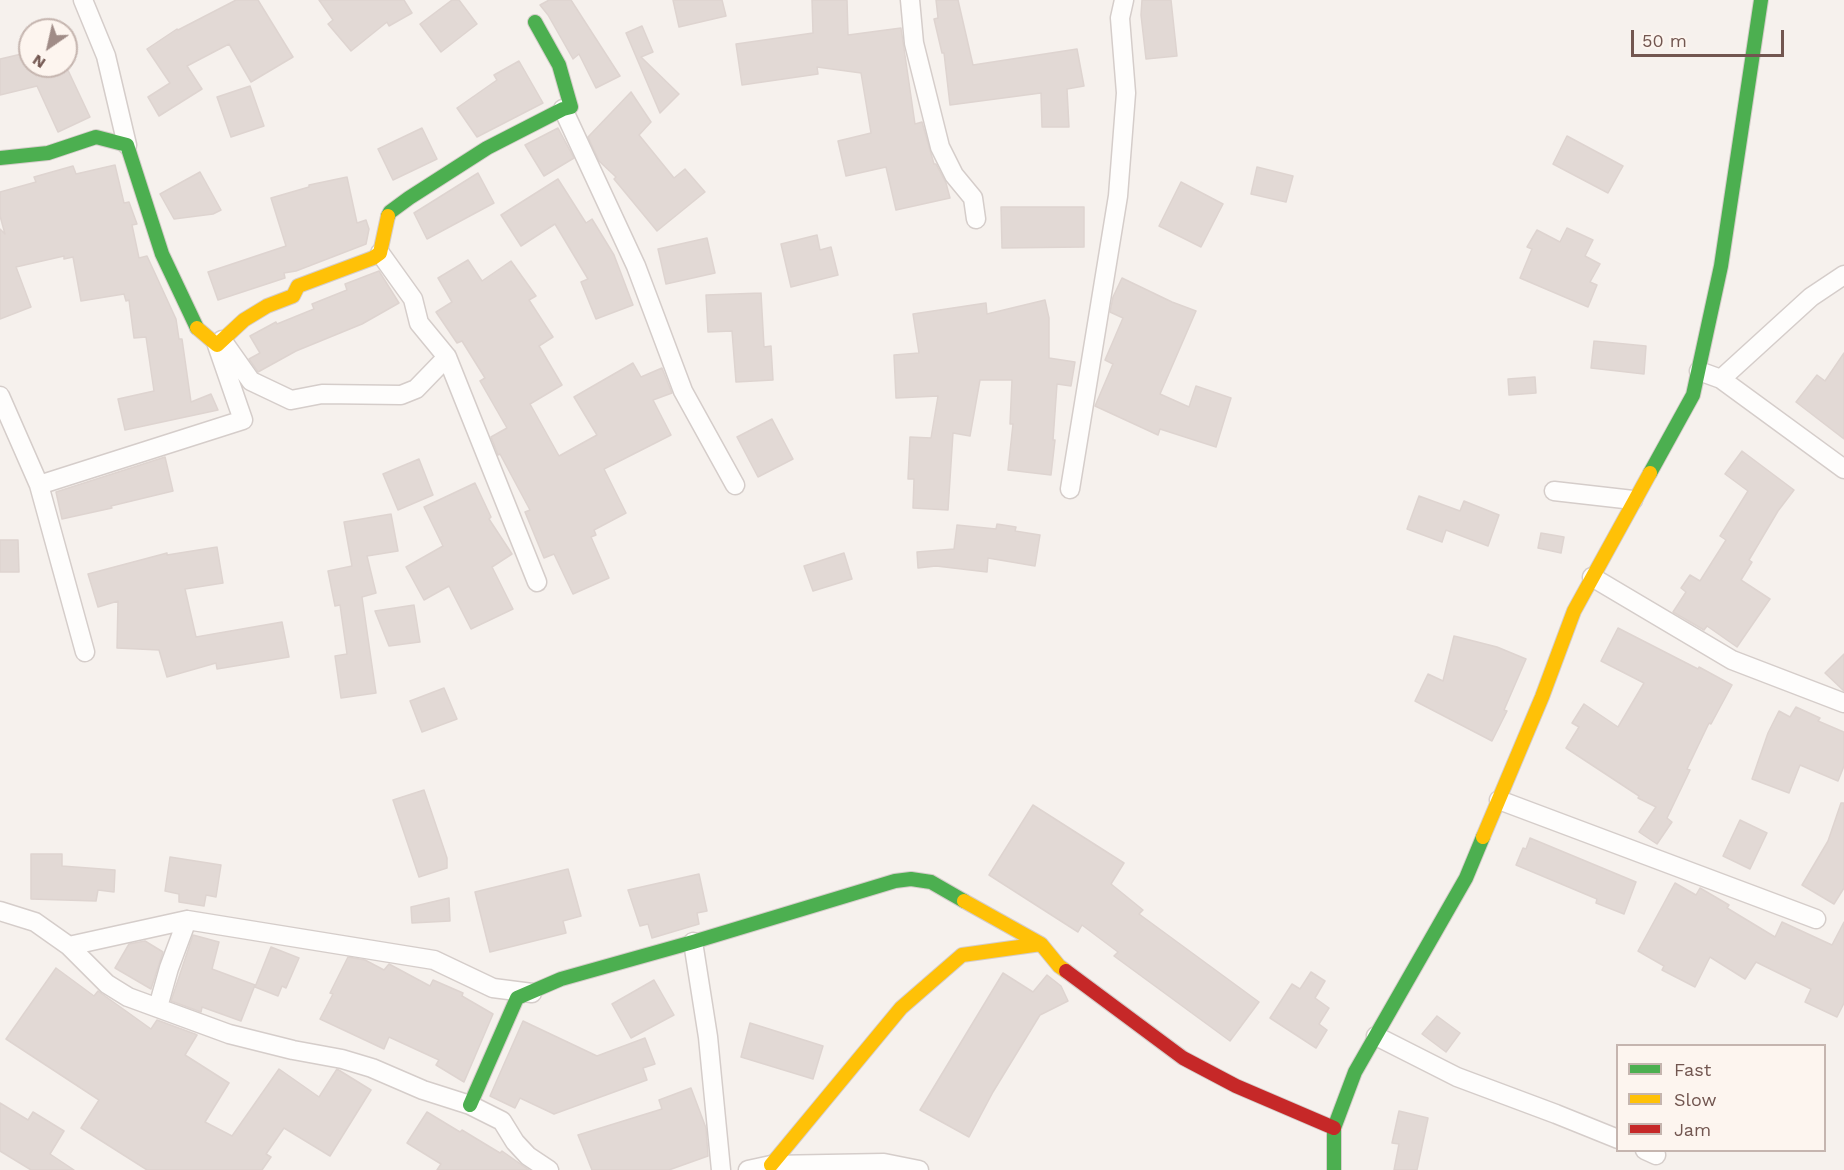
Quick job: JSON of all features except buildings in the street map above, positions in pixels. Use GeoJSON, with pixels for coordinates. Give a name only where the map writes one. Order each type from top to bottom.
{"type":"FeatureCollection","features":[{"type":"Feature","properties":{"kind":"street"},"geometry":{"type":"LineString","coordinates":[[82,0],[106,56],[128,145],[162,254],[196,327],[219,343],[251,381],[291,400],[322,394],[401,395],[416,389],[447,357]]}},
{"type":"Feature","properties":{"kind":"street"},"geometry":{"type":"LineString","coordinates":[[910,0],[914,43],[940,147],[954,175],[973,198],[976,219]]}},
{"type":"Feature","properties":{"kind":"street"},"geometry":{"type":"LineString","coordinates":[[1070,489],[1118,196],[1126,93],[1120,18],[1124,0]]}},
{"type":"Feature","properties":{"kind":"street"},"geometry":{"type":"LineString","coordinates":[[1334,1170],[1334,1128],[1355,1072],[1466,878],[1542,697],[1574,610],[1693,395],[1721,266],[1761,0]]}},
{"type":"Feature","properties":{"kind":"street"},"geometry":{"type":"LineString","coordinates":[[219,343],[252,315],[267,306],[293,296],[298,286],[374,258],[380,253],[384,225],[390,212],[488,148],[571,107],[559,65],[535,22]]}},
{"type":"Feature","properties":{"kind":"street"},"geometry":{"type":"LineString","coordinates":[[563,109],[636,266],[683,391],[735,485]]}},
{"type":"Feature","properties":{"kind":"street"},"geometry":{"type":"LineString","coordinates":[[0,158],[48,153],[96,137],[128,145]]}},
{"type":"Feature","properties":{"kind":"street"},"geometry":{"type":"LineString","coordinates":[[380,253],[413,299],[419,323],[447,357],[537,582]]}},
{"type":"Feature","properties":{"kind":"street"},"geometry":{"type":"LineString","coordinates":[[1721,380],[1811,297],[1844,275]]}},
{"type":"Feature","properties":{"kind":"street"},"geometry":{"type":"LineString","coordinates":[[39,486],[243,420],[219,343]]}},
{"type":"Feature","properties":{"kind":"street"},"geometry":{"type":"LineString","coordinates":[[1699,371],[1721,380],[1844,469]]}},
{"type":"Feature","properties":{"kind":"street"},"geometry":{"type":"LineString","coordinates":[[0,396],[39,486],[85,652]]}},
{"type":"Feature","properties":{"kind":"street"},"geometry":{"type":"LineString","coordinates":[[1554,491],[1633,500]]}},
{"type":"Feature","properties":{"kind":"street"},"geometry":{"type":"LineString","coordinates":[[1592,578],[1732,660],[1844,703]]}},
{"type":"Feature","properties":{"kind":"street"},"geometry":{"type":"LineString","coordinates":[[1499,800],[1816,919]]}},
{"type":"Feature","properties":{"kind":"street"},"geometry":{"type":"LineString","coordinates":[[470,1105],[517,998],[561,979],[896,881],[911,879],[931,882],[1041,944],[1059,966],[1136,1026],[1183,1058],[1236,1086],[1334,1128]]}},
{"type":"Feature","properties":{"kind":"street"},"geometry":{"type":"LineString","coordinates":[[0,911],[35,922],[69,946],[107,984],[128,997],[228,1035],[342,1059],[470,1105],[502,1121],[515,1142],[528,1156],[549,1170]]}},
{"type":"Feature","properties":{"kind":"street"},"geometry":{"type":"LineString","coordinates":[[69,946],[187,920],[434,960],[493,988],[532,993]]}},
{"type":"Feature","properties":{"kind":"street"},"geometry":{"type":"LineString","coordinates":[[158,1007],[169,968],[187,920]]}},
{"type":"Feature","properties":{"kind":"street"},"geometry":{"type":"LineString","coordinates":[[693,942],[708,1037],[721,1170]]}},
{"type":"Feature","properties":{"kind":"street"},"geometry":{"type":"LineString","coordinates":[[771,1165],[901,1008],[962,955],[1041,944]]}},
{"type":"Feature","properties":{"kind":"street"},"geometry":{"type":"LineString","coordinates":[[1376,1036],[1457,1077],[1616,1139]]}},
{"type":"Feature","properties":{"kind":"street"},"geometry":{"type":"LineString","coordinates":[[748,1170],[771,1165],[884,1163],[920,1170]]}},
{"type":"Feature","properties":{"kind":"traffic: fast"},"geometry":{"type":"LineString","coordinates":[[1650,473],[1693,395],[1721,266],[1761,0]]}},
{"type":"Feature","properties":{"kind":"traffic: fast"},"geometry":{"type":"LineString","coordinates":[[388,216],[409,198],[487,148],[571,107],[559,65],[535,22]]}},
{"type":"Feature","properties":{"kind":"traffic: fast"},"geometry":{"type":"LineString","coordinates":[[0,158],[48,153],[96,137],[127,145],[162,254],[197,328]]}},
{"type":"Feature","properties":{"kind":"traffic: fast"},"geometry":{"type":"LineString","coordinates":[[1334,1170],[1334,1128],[1355,1072],[1466,878],[1483,837]]}},
{"type":"Feature","properties":{"kind":"traffic: fast"},"geometry":{"type":"LineString","coordinates":[[470,1105],[517,998],[561,979],[895,881],[911,879],[931,882],[964,901]]}},
{"type":"Feature","properties":{"kind":"traffic: slow"},"geometry":{"type":"LineString","coordinates":[[197,328],[217,345],[244,320],[267,306],[293,296],[298,286],[373,258],[380,253],[388,216]]}},
{"type":"Feature","properties":{"kind":"traffic: slow"},"geometry":{"type":"LineString","coordinates":[[1483,837],[1542,697],[1574,611],[1650,473]]}},
{"type":"Feature","properties":{"kind":"traffic: slow"},"geometry":{"type":"LineString","coordinates":[[964,901],[1041,944]]}},
{"type":"Feature","properties":{"kind":"traffic: slow"},"geometry":{"type":"LineString","coordinates":[[771,1165],[901,1008],[962,955],[1041,944],[1066,971]]}},
{"type":"Feature","properties":{"kind":"traffic: jam"},"geometry":{"type":"LineString","coordinates":[[1066,971],[1183,1058],[1236,1086],[1334,1128]]}}]}
